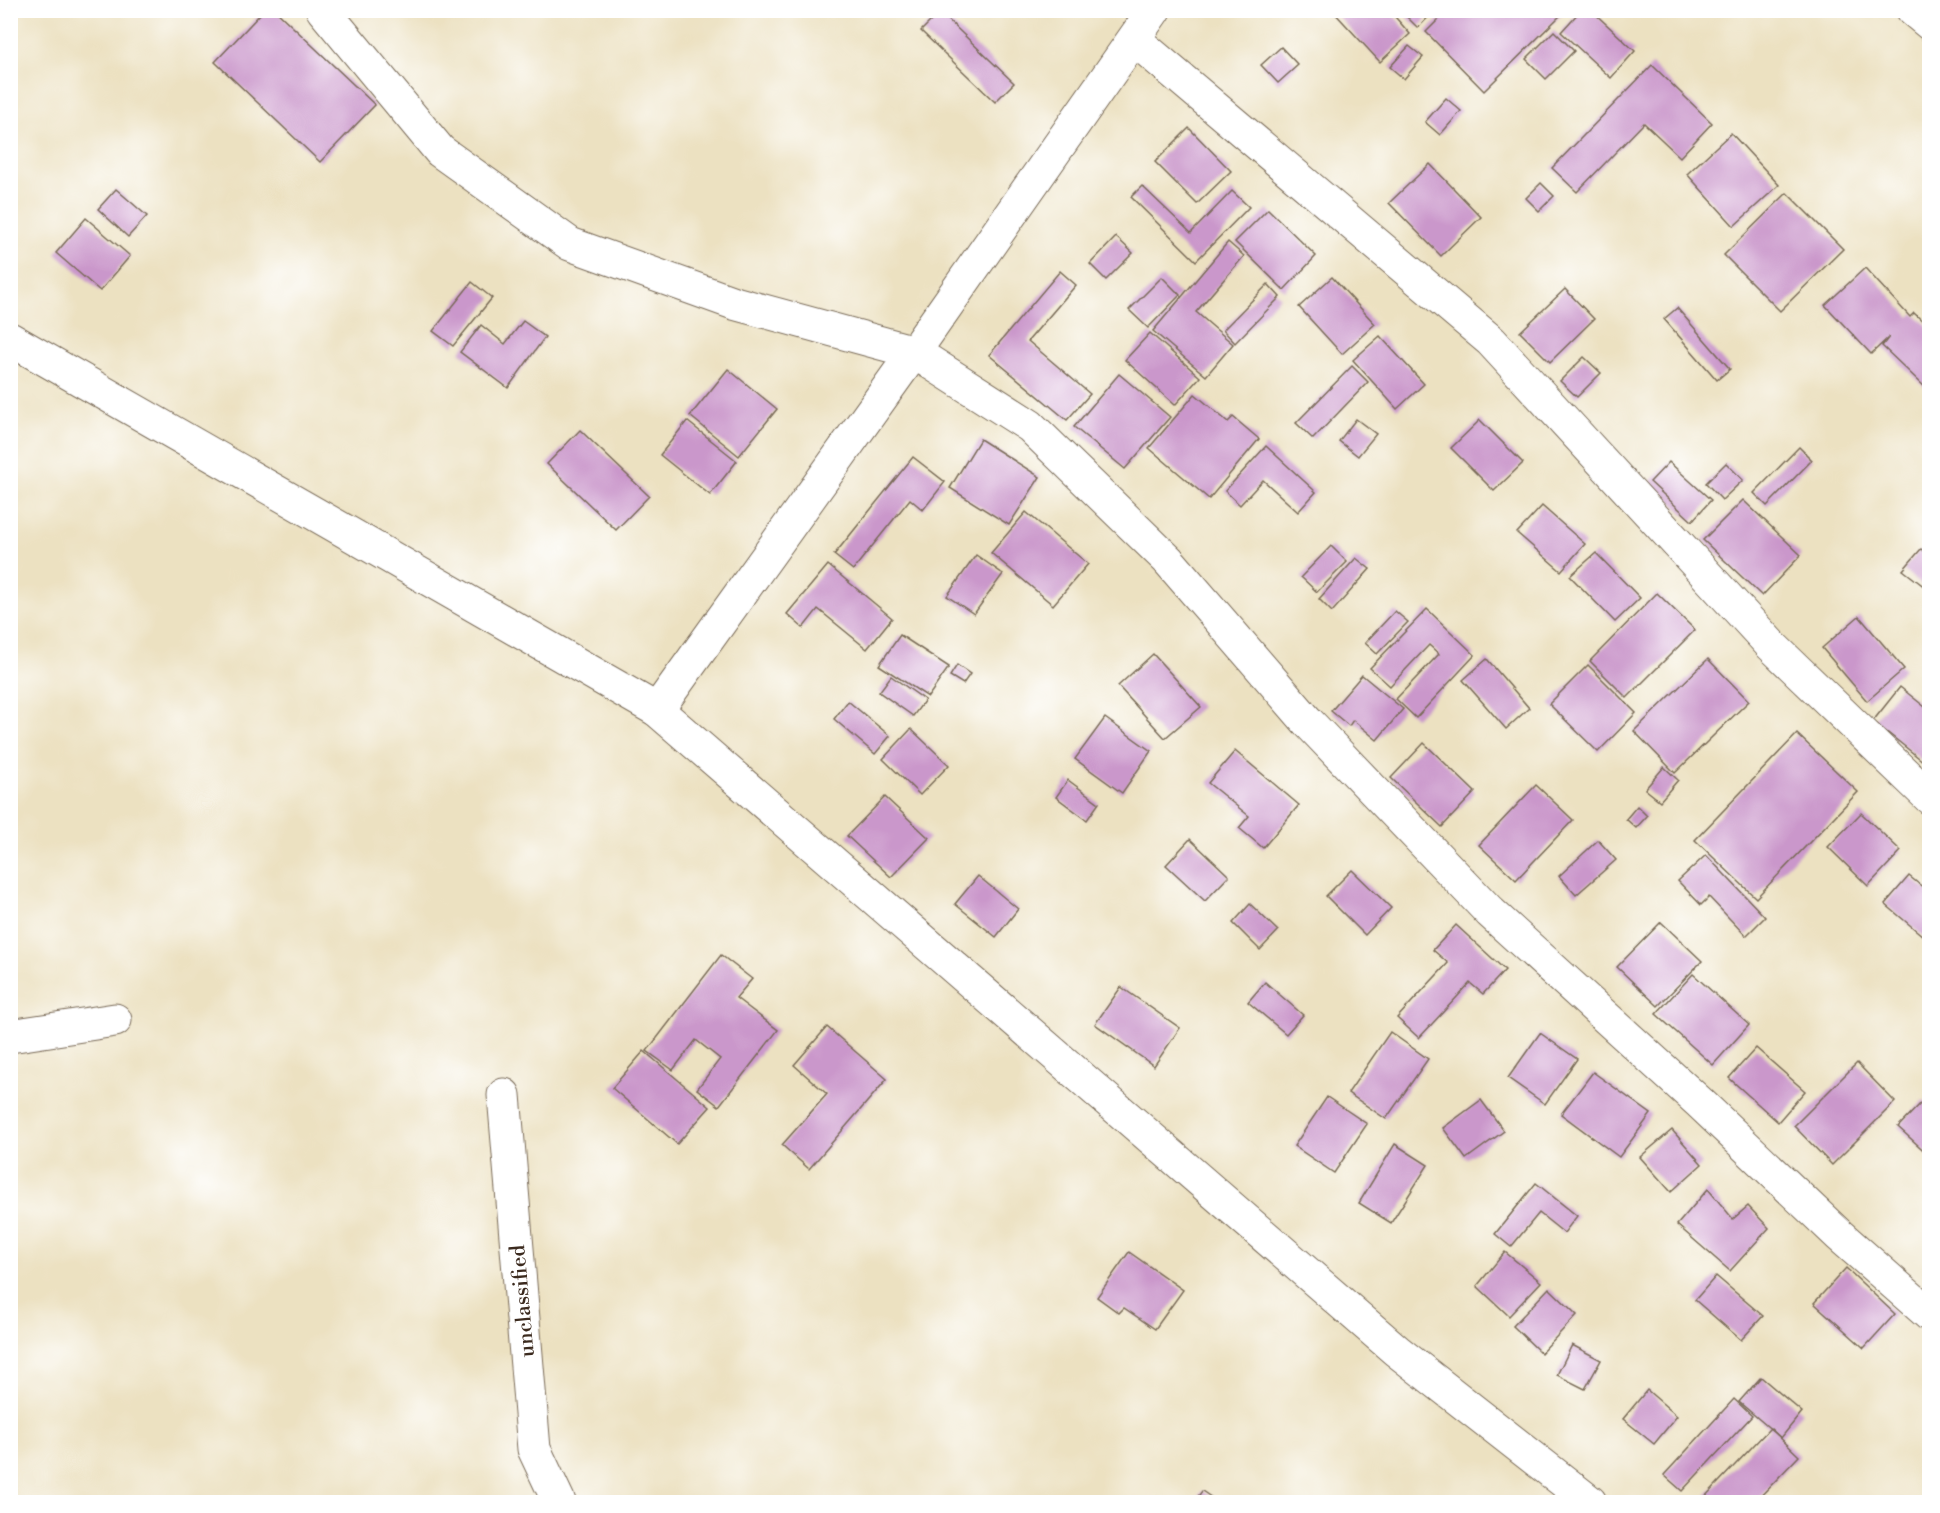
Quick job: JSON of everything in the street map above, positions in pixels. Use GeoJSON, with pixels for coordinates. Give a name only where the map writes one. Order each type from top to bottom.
{"type":"FeatureCollection","features":[{"type":"Feature","properties":{"kind":"street"},"geometry":{"type":"LineString","coordinates":[[323,10],[440,151],[570,244],[734,303],[914,352],[1030,426],[1168,560],[1307,721],[1490,912],[1700,1102],[1839,1235],[1929,1315]]}},
{"type":"Feature","properties":{"kind":"street"},"geometry":{"type":"LineString","coordinates":[[657,710],[914,352],[1154,10]]}},
{"type":"Feature","properties":{"kind":"street"},"geometry":{"type":"LineString","coordinates":[[1913,10],[1929,24]]}},
{"type":"Feature","properties":{"kind":"street"},"geometry":{"type":"LineString","coordinates":[[1135,40],[1491,341],[1771,645],[1929,798]]}},
{"type":"Feature","properties":{"kind":"street"},"geometry":{"type":"LineString","coordinates":[[10,339],[657,710],[1397,1351],[1590,1503]]}},
{"type":"Feature","properties":{"kind":"street"},"geometry":{"type":"LineString","coordinates":[[10,1036],[115,1020]]}},
{"type":"Feature","properties":{"kind":"street","name":"unclassified"},"geometry":{"type":"LineString","coordinates":[[504,1095],[534,1449],[559,1503]]}},
{"type":"Feature","properties":{"kind":"building"},"geometry":{"type":"Polygon","coordinates":[[[264,10],[275,10],[375,105],[320,162],[215,62],[264,10]]]}},
{"type":"Feature","properties":{"kind":"building"},"geometry":{"type":"Polygon","coordinates":[[[1332,10],[1389,10],[1410,34],[1380,62],[1332,10]]]}},
{"type":"Feature","properties":{"kind":"building"},"geometry":{"type":"Polygon","coordinates":[[[1400,10],[1435,10],[1418,28],[1400,10]]]}},
{"type":"Feature","properties":{"kind":"building"},"geometry":{"type":"Polygon","coordinates":[[[1448,10],[1566,10],[1484,91],[1426,32],[1448,10]]]}},
{"type":"Feature","properties":{"kind":"building"},"geometry":{"type":"Polygon","coordinates":[[[1581,10],[1591,10],[1635,51],[1611,78],[1561,32],[1581,10]]]}},
{"type":"Feature","properties":{"kind":"building"},"geometry":{"type":"Polygon","coordinates":[[[940,12],[1014,83],[995,102],[921,31],[940,12]]]}},
{"type":"Feature","properties":{"kind":"building"},"geometry":{"type":"Polygon","coordinates":[[[1554,31],[1574,51],[1546,79],[1526,59],[1554,31]]]}},
{"type":"Feature","properties":{"kind":"building"},"geometry":{"type":"Polygon","coordinates":[[[1409,46],[1423,57],[1404,79],[1390,67],[1409,46]]]}},
{"type":"Feature","properties":{"kind":"building"},"geometry":{"type":"Polygon","coordinates":[[[1281,47],[1298,65],[1278,83],[1261,65],[1281,47]]]}},
{"type":"Feature","properties":{"kind":"building"},"geometry":{"type":"Polygon","coordinates":[[[1652,65],[1712,123],[1680,157],[1644,123],[1577,192],[1552,168],[1652,65]]]}},
{"type":"Feature","properties":{"kind":"building"},"geometry":{"type":"Polygon","coordinates":[[[1446,98],[1461,111],[1440,135],[1425,122],[1446,98]]]}},
{"type":"Feature","properties":{"kind":"building"},"geometry":{"type":"Polygon","coordinates":[[[1189,128],[1231,171],[1197,204],[1155,162],[1189,128]]]}},
{"type":"Feature","properties":{"kind":"building"},"geometry":{"type":"Polygon","coordinates":[[[1731,133],[1779,185],[1734,226],[1687,174],[1731,133]]]}},
{"type":"Feature","properties":{"kind":"building"},"geometry":{"type":"Polygon","coordinates":[[[1430,164],[1481,217],[1441,256],[1389,203],[1430,164]]]}},
{"type":"Feature","properties":{"kind":"building"},"geometry":{"type":"Polygon","coordinates":[[[1541,183],[1554,196],[1539,211],[1526,198],[1541,183]]]}},
{"type":"Feature","properties":{"kind":"building"},"geometry":{"type":"Polygon","coordinates":[[[1142,186],[1191,233],[1232,191],[1249,207],[1196,261],[1131,197],[1142,186]]]}},
{"type":"Feature","properties":{"kind":"building"},"geometry":{"type":"Polygon","coordinates":[[[116,189],[147,216],[128,237],[98,209],[116,189]]]}},
{"type":"Feature","properties":{"kind":"building"},"geometry":{"type":"Polygon","coordinates":[[[1787,193],[1843,249],[1780,311],[1724,255],[1787,193]]]}},
{"type":"Feature","properties":{"kind":"building"},"geometry":{"type":"Polygon","coordinates":[[[1268,209],[1316,256],[1284,290],[1235,242],[1268,209]]]}},
{"type":"Feature","properties":{"kind":"building"},"geometry":{"type":"Polygon","coordinates":[[[86,218],[130,256],[100,291],[56,253],[86,218]]]}},
{"type":"Feature","properties":{"kind":"building"},"geometry":{"type":"Polygon","coordinates":[[[1116,237],[1133,253],[1106,280],[1090,264],[1116,237]]]}},
{"type":"Feature","properties":{"kind":"building"},"geometry":{"type":"Polygon","coordinates":[[[1228,242],[1244,256],[1196,312],[1233,344],[1206,376],[1153,331],[1228,242]]]}},
{"type":"Feature","properties":{"kind":"building"},"geometry":{"type":"Polygon","coordinates":[[[1865,268],[1910,317],[1914,313],[1930,328],[1930,388],[1928,390],[1882,346],[1889,337],[1871,354],[1825,305],[1865,268]]]}},
{"type":"Feature","properties":{"kind":"building"},"geometry":{"type":"Polygon","coordinates":[[[1060,271],[1076,285],[1028,341],[1090,394],[1067,420],[989,355],[1060,271]]]}},
{"type":"Feature","properties":{"kind":"building"},"geometry":{"type":"Polygon","coordinates":[[[1162,277],[1180,295],[1148,328],[1129,310],[1162,277]]]}},
{"type":"Feature","properties":{"kind":"building"},"geometry":{"type":"Polygon","coordinates":[[[1332,277],[1375,324],[1342,354],[1299,307],[1332,277]]]}},
{"type":"Feature","properties":{"kind":"building"},"geometry":{"type":"Polygon","coordinates":[[[472,282],[492,298],[453,346],[433,331],[472,282]]]}},
{"type":"Feature","properties":{"kind":"building"},"geometry":{"type":"Polygon","coordinates":[[[1268,284],[1280,297],[1235,343],[1223,330],[1268,284]]]}},
{"type":"Feature","properties":{"kind":"building"},"geometry":{"type":"Polygon","coordinates":[[[1565,289],[1594,319],[1550,362],[1520,332],[1565,289]]]}},
{"type":"Feature","properties":{"kind":"building"},"geometry":{"type":"Polygon","coordinates":[[[1677,308],[1730,369],[1717,380],[1664,319],[1677,308]]]}},
{"type":"Feature","properties":{"kind":"building"},"geometry":{"type":"Polygon","coordinates":[[[523,321],[545,337],[508,388],[460,352],[481,325],[505,344],[523,321]]]}},
{"type":"Feature","properties":{"kind":"building"},"geometry":{"type":"Polygon","coordinates":[[[1150,333],[1200,377],[1175,405],[1125,360],[1150,333]]]}},
{"type":"Feature","properties":{"kind":"building"},"geometry":{"type":"Polygon","coordinates":[[[1380,336],[1424,384],[1397,409],[1353,360],[1380,336]]]}},
{"type":"Feature","properties":{"kind":"building"},"geometry":{"type":"Polygon","coordinates":[[[1584,357],[1601,373],[1577,397],[1560,381],[1584,357]]]}},
{"type":"Feature","properties":{"kind":"building"},"geometry":{"type":"Polygon","coordinates":[[[1352,366],[1368,382],[1313,439],[1296,423],[1352,366]]]}},
{"type":"Feature","properties":{"kind":"building"},"geometry":{"type":"Polygon","coordinates":[[[728,369],[777,409],[739,456],[690,416],[728,369]]]}},
{"type":"Feature","properties":{"kind":"building"},"geometry":{"type":"Polygon","coordinates":[[[1119,374],[1170,417],[1125,469],[1074,427],[1119,374]]]}},
{"type":"Feature","properties":{"kind":"building"},"geometry":{"type":"Polygon","coordinates":[[[1195,394],[1228,422],[1233,417],[1259,439],[1209,499],[1149,448],[1195,394]]]}},
{"type":"Feature","properties":{"kind":"building"},"geometry":{"type":"Polygon","coordinates":[[[1356,419],[1376,434],[1358,456],[1339,441],[1356,419]]]}},
{"type":"Feature","properties":{"kind":"building"},"geometry":{"type":"Polygon","coordinates":[[[1480,420],[1523,463],[1494,491],[1451,448],[1480,420]]]}},
{"type":"Feature","properties":{"kind":"building"},"geometry":{"type":"Polygon","coordinates":[[[687,421],[737,461],[710,495],[660,455],[687,421]]]}},
{"type":"Feature","properties":{"kind":"building"},"geometry":{"type":"Polygon","coordinates":[[[580,430],[649,496],[616,530],[547,464],[580,430]]]}},
{"type":"Feature","properties":{"kind":"building"},"geometry":{"type":"Polygon","coordinates":[[[980,439],[1040,477],[1009,525],[950,488],[980,439]]]}},
{"type":"Feature","properties":{"kind":"building"},"geometry":{"type":"Polygon","coordinates":[[[1266,446],[1316,492],[1298,512],[1263,480],[1240,505],[1225,491],[1266,446]]]}},
{"type":"Feature","properties":{"kind":"building"},"geometry":{"type":"Polygon","coordinates":[[[1799,447],[1812,460],[1767,506],[1754,493],[1799,447]]]}},
{"type":"Feature","properties":{"kind":"building"},"geometry":{"type":"Polygon","coordinates":[[[913,457],[945,482],[923,510],[910,499],[853,570],[834,555],[913,457]]]}},
{"type":"Feature","properties":{"kind":"building"},"geometry":{"type":"Polygon","coordinates":[[[1669,462],[1711,500],[1692,521],[1650,482],[1669,462]]]}},
{"type":"Feature","properties":{"kind":"building"},"geometry":{"type":"Polygon","coordinates":[[[1726,463],[1743,480],[1722,500],[1706,483],[1726,463]]]}},
{"type":"Feature","properties":{"kind":"building"},"geometry":{"type":"Polygon","coordinates":[[[1743,500],[1801,555],[1762,596],[1703,540],[1743,500]]]}},
{"type":"Feature","properties":{"kind":"building"},"geometry":{"type":"Polygon","coordinates":[[[1542,506],[1585,544],[1561,571],[1517,533],[1542,506]]]}},
{"type":"Feature","properties":{"kind":"building"},"geometry":{"type":"Polygon","coordinates":[[[1026,512],[1088,564],[1053,605],[991,553],[1026,512]]]}},
{"type":"Feature","properties":{"kind":"building"},"geometry":{"type":"Polygon","coordinates":[[[1331,546],[1347,562],[1317,592],[1301,577],[1331,546]]]}},
{"type":"Feature","properties":{"kind":"building"},"geometry":{"type":"Polygon","coordinates":[[[1921,549],[1930,556],[1930,591],[1903,570],[1921,549]]]}},
{"type":"Feature","properties":{"kind":"building"},"geometry":{"type":"Polygon","coordinates":[[[1596,553],[1640,598],[1615,622],[1570,576],[1596,553]]]}},
{"type":"Feature","properties":{"kind":"building"},"geometry":{"type":"Polygon","coordinates":[[[976,555],[1003,574],[974,614],[947,596],[976,555]]]}},
{"type":"Feature","properties":{"kind":"building"},"geometry":{"type":"Polygon","coordinates":[[[1356,558],[1370,569],[1332,612],[1319,599],[1356,558]]]}},
{"type":"Feature","properties":{"kind":"building"},"geometry":{"type":"Polygon","coordinates":[[[828,565],[892,618],[867,649],[818,609],[803,628],[787,614],[828,565]]]}},
{"type":"Feature","properties":{"kind":"building"},"geometry":{"type":"Polygon","coordinates":[[[1657,593],[1695,630],[1627,698],[1590,661],[1657,593]]]}},
{"type":"Feature","properties":{"kind":"building"},"geometry":{"type":"Polygon","coordinates":[[[1427,609],[1475,655],[1416,718],[1396,699],[1439,654],[1429,645],[1390,686],[1370,668],[1427,609]]]}},
{"type":"Feature","properties":{"kind":"building"},"geometry":{"type":"Polygon","coordinates":[[[1395,611],[1408,622],[1377,654],[1365,643],[1395,611]]]}},
{"type":"Feature","properties":{"kind":"building"},"geometry":{"type":"Polygon","coordinates":[[[1859,616],[1904,669],[1867,701],[1822,648],[1859,616]]]}},
{"type":"Feature","properties":{"kind":"building"},"geometry":{"type":"Polygon","coordinates":[[[900,635],[949,667],[928,697],[879,665],[900,635]]]}},
{"type":"Feature","properties":{"kind":"building"},"geometry":{"type":"Polygon","coordinates":[[[1153,654],[1201,707],[1165,738],[1118,686],[1153,654]]]}},
{"type":"Feature","properties":{"kind":"building"},"geometry":{"type":"Polygon","coordinates":[[[1487,659],[1529,708],[1506,729],[1463,680],[1487,659]]]}},
{"type":"Feature","properties":{"kind":"building"},"geometry":{"type":"Polygon","coordinates":[[[1708,659],[1749,701],[1675,773],[1634,731],[1708,659]]]}},
{"type":"Feature","properties":{"kind":"building"},"geometry":{"type":"Polygon","coordinates":[[[957,665],[970,674],[963,684],[950,676],[957,665]]]}},
{"type":"Feature","properties":{"kind":"building"},"geometry":{"type":"Polygon","coordinates":[[[1588,665],[1636,713],[1598,752],[1549,704],[1588,665]]]}},
{"type":"Feature","properties":{"kind":"building"},"geometry":{"type":"Polygon","coordinates":[[[1362,675],[1403,709],[1377,740],[1353,720],[1349,726],[1331,711],[1362,675]]]}},
{"type":"Feature","properties":{"kind":"building"},"geometry":{"type":"Polygon","coordinates":[[[891,676],[925,700],[913,716],[879,692],[891,676]]]}},
{"type":"Feature","properties":{"kind":"building"},"geometry":{"type":"Polygon","coordinates":[[[1900,687],[1930,711],[1929,766],[1873,721],[1900,687]]]}},
{"type":"Feature","properties":{"kind":"building"},"geometry":{"type":"Polygon","coordinates":[[[848,701],[890,736],[875,754],[834,719],[848,701]]]}},
{"type":"Feature","properties":{"kind":"building"},"geometry":{"type":"Polygon","coordinates":[[[1105,718],[1151,751],[1122,793],[1075,759],[1105,718]]]}},
{"type":"Feature","properties":{"kind":"building"},"geometry":{"type":"Polygon","coordinates":[[[911,729],[949,765],[920,795],[883,759],[911,729]]]}},
{"type":"Feature","properties":{"kind":"building"},"geometry":{"type":"Polygon","coordinates":[[[1797,734],[1858,792],[1756,898],[1695,840],[1797,734]]]}},
{"type":"Feature","properties":{"kind":"building"},"geometry":{"type":"Polygon","coordinates":[[[1424,743],[1475,792],[1442,827],[1391,778],[1424,743]]]}},
{"type":"Feature","properties":{"kind":"building"},"geometry":{"type":"Polygon","coordinates":[[[1235,751],[1299,805],[1263,848],[1239,828],[1249,816],[1208,783],[1235,751]]]}},
{"type":"Feature","properties":{"kind":"building"},"geometry":{"type":"Polygon","coordinates":[[[1664,767],[1678,780],[1660,801],[1645,789],[1664,767]]]}},
{"type":"Feature","properties":{"kind":"building"},"geometry":{"type":"Polygon","coordinates":[[[1068,780],[1099,803],[1087,820],[1056,797],[1068,780]]]}},
{"type":"Feature","properties":{"kind":"building"},"geometry":{"type":"Polygon","coordinates":[[[1536,785],[1573,820],[1516,880],[1479,845],[1536,785]]]}},
{"type":"Feature","properties":{"kind":"building"},"geometry":{"type":"Polygon","coordinates":[[[885,797],[929,838],[891,877],[847,836],[885,797]]]}},
{"type":"Feature","properties":{"kind":"building"},"geometry":{"type":"Polygon","coordinates":[[[1637,806],[1647,816],[1636,828],[1626,819],[1637,806]]]}},
{"type":"Feature","properties":{"kind":"building"},"geometry":{"type":"Polygon","coordinates":[[[1861,813],[1901,851],[1868,886],[1828,847],[1861,813]]]}},
{"type":"Feature","properties":{"kind":"building"},"geometry":{"type":"Polygon","coordinates":[[[1190,839],[1229,876],[1205,901],[1166,865],[1190,839]]]}},
{"type":"Feature","properties":{"kind":"building"},"geometry":{"type":"Polygon","coordinates":[[[1598,840],[1616,860],[1576,895],[1559,876],[1598,840]]]}},
{"type":"Feature","properties":{"kind":"building"},"geometry":{"type":"Polygon","coordinates":[[[1706,855],[1765,917],[1746,936],[1709,897],[1701,905],[1678,881],[1706,855]]]}},
{"type":"Feature","properties":{"kind":"building"},"geometry":{"type":"Polygon","coordinates":[[[1352,870],[1391,908],[1365,935],[1326,896],[1352,870]]]}},
{"type":"Feature","properties":{"kind":"building"},"geometry":{"type":"Polygon","coordinates":[[[978,876],[1018,909],[996,937],[955,904],[978,876]]]}},
{"type":"Feature","properties":{"kind":"building"},"geometry":{"type":"Polygon","coordinates":[[[1909,876],[1930,893],[1930,942],[1885,904],[1909,876]]]}},
{"type":"Feature","properties":{"kind":"building"},"geometry":{"type":"Polygon","coordinates":[[[1250,904],[1278,931],[1260,950],[1233,923],[1250,904]]]}},
{"type":"Feature","properties":{"kind":"building"},"geometry":{"type":"Polygon","coordinates":[[[1661,922],[1702,961],[1658,1006],[1617,967],[1661,922]]]}},
{"type":"Feature","properties":{"kind":"building"},"geometry":{"type":"Polygon","coordinates":[[[1456,925],[1505,970],[1483,994],[1470,983],[1419,1038],[1397,1018],[1448,963],[1433,950],[1456,925]]]}},
{"type":"Feature","properties":{"kind":"building"},"geometry":{"type":"Polygon","coordinates":[[[721,955],[752,979],[736,998],[778,1030],[719,1106],[697,1089],[720,1059],[696,1040],[673,1070],[647,1051],[721,955]]]}},
{"type":"Feature","properties":{"kind":"building"},"geometry":{"type":"Polygon","coordinates":[[[1693,974],[1749,1025],[1713,1065],[1656,1014],[1693,974]]]}},
{"type":"Feature","properties":{"kind":"building"},"geometry":{"type":"Polygon","coordinates":[[[1265,982],[1303,1015],[1286,1034],[1248,1002],[1265,982]]]}},
{"type":"Feature","properties":{"kind":"building"},"geometry":{"type":"Polygon","coordinates":[[[1121,987],[1180,1028],[1154,1066],[1095,1024],[1121,987]]]}},
{"type":"Feature","properties":{"kind":"building"},"geometry":{"type":"Polygon","coordinates":[[[827,1027],[887,1079],[809,1169],[782,1145],[827,1094],[794,1065],[827,1027]]]}},
{"type":"Feature","properties":{"kind":"building"},"geometry":{"type":"Polygon","coordinates":[[[1390,1032],[1428,1059],[1386,1119],[1348,1093],[1390,1032]]]}},
{"type":"Feature","properties":{"kind":"building"},"geometry":{"type":"Polygon","coordinates":[[[1540,1033],[1577,1059],[1545,1104],[1508,1078],[1540,1033]]]}},
{"type":"Feature","properties":{"kind":"building"},"geometry":{"type":"Polygon","coordinates":[[[1756,1048],[1805,1091],[1778,1122],[1729,1078],[1756,1048]]]}},
{"type":"Feature","properties":{"kind":"building"},"geometry":{"type":"Polygon","coordinates":[[[644,1051],[710,1107],[677,1144],[612,1088],[644,1051]]]}},
{"type":"Feature","properties":{"kind":"building"},"geometry":{"type":"Polygon","coordinates":[[[1857,1063],[1895,1102],[1832,1165],[1794,1126],[1857,1063]]]}},
{"type":"Feature","properties":{"kind":"building"},"geometry":{"type":"Polygon","coordinates":[[[1593,1072],[1651,1114],[1619,1157],[1561,1114],[1593,1072]]]}},
{"type":"Feature","properties":{"kind":"building"},"geometry":{"type":"Polygon","coordinates":[[[1327,1097],[1367,1124],[1334,1173],[1294,1146],[1327,1097]]]}},
{"type":"Feature","properties":{"kind":"building"},"geometry":{"type":"Polygon","coordinates":[[[1481,1100],[1504,1131],[1466,1159],[1443,1128],[1481,1100]]]}},
{"type":"Feature","properties":{"kind":"building"},"geometry":{"type":"Polygon","coordinates":[[[1924,1100],[1930,1105],[1930,1156],[1898,1127],[1924,1100]]]}},
{"type":"Feature","properties":{"kind":"building"},"geometry":{"type":"Polygon","coordinates":[[[1672,1130],[1702,1164],[1671,1192],[1640,1157],[1672,1130]]]}},
{"type":"Feature","properties":{"kind":"building"},"geometry":{"type":"Polygon","coordinates":[[[1395,1144],[1428,1165],[1391,1223],[1359,1203],[1395,1144]]]}},
{"type":"Feature","properties":{"kind":"building"},"geometry":{"type":"Polygon","coordinates":[[[1536,1183],[1577,1216],[1564,1233],[1539,1213],[1511,1247],[1495,1234],[1536,1183]]]}},
{"type":"Feature","properties":{"kind":"building"},"geometry":{"type":"Polygon","coordinates":[[[1708,1189],[1733,1219],[1748,1206],[1769,1228],[1730,1271],[1677,1225],[1708,1189]]]}},
{"type":"Feature","properties":{"kind":"building"},"geometry":{"type":"Polygon","coordinates":[[[1129,1252],[1183,1290],[1155,1329],[1124,1308],[1119,1313],[1097,1297],[1129,1252]]]}},
{"type":"Feature","properties":{"kind":"building"},"geometry":{"type":"Polygon","coordinates":[[[1505,1252],[1541,1282],[1509,1316],[1477,1286],[1505,1252]]]}},
{"type":"Feature","properties":{"kind":"building"},"geometry":{"type":"Polygon","coordinates":[[[1846,1268],[1895,1314],[1864,1348],[1814,1303],[1846,1268]]]}},
{"type":"Feature","properties":{"kind":"building"},"geometry":{"type":"Polygon","coordinates":[[[1716,1276],[1763,1316],[1741,1340],[1695,1300],[1716,1276]]]}},
{"type":"Feature","properties":{"kind":"building"},"geometry":{"type":"Polygon","coordinates":[[[1549,1288],[1577,1315],[1541,1353],[1513,1326],[1549,1288]]]}},
{"type":"Feature","properties":{"kind":"building"},"geometry":{"type":"Polygon","coordinates":[[[1572,1345],[1601,1360],[1585,1389],[1557,1375],[1572,1345]]]}},
{"type":"Feature","properties":{"kind":"building"},"geometry":{"type":"Polygon","coordinates":[[[1761,1377],[1802,1412],[1781,1438],[1739,1402],[1761,1377]]]}},
{"type":"Feature","properties":{"kind":"building"},"geometry":{"type":"Polygon","coordinates":[[[1647,1390],[1677,1416],[1654,1444],[1623,1419],[1647,1390]]]}},
{"type":"Feature","properties":{"kind":"building"},"geometry":{"type":"Polygon","coordinates":[[[1734,1399],[1752,1416],[1682,1491],[1664,1475],[1734,1399]]]}},
{"type":"Feature","properties":{"kind":"building"},"geometry":{"type":"Polygon","coordinates":[[[1770,1428],[1799,1456],[1755,1502],[1700,1502],[1770,1428]]]}},
{"type":"Feature","properties":{"kind":"building"},"geometry":{"type":"Polygon","coordinates":[[[1202,1491],[1218,1502],[1194,1502],[1202,1491]]]}}]}
